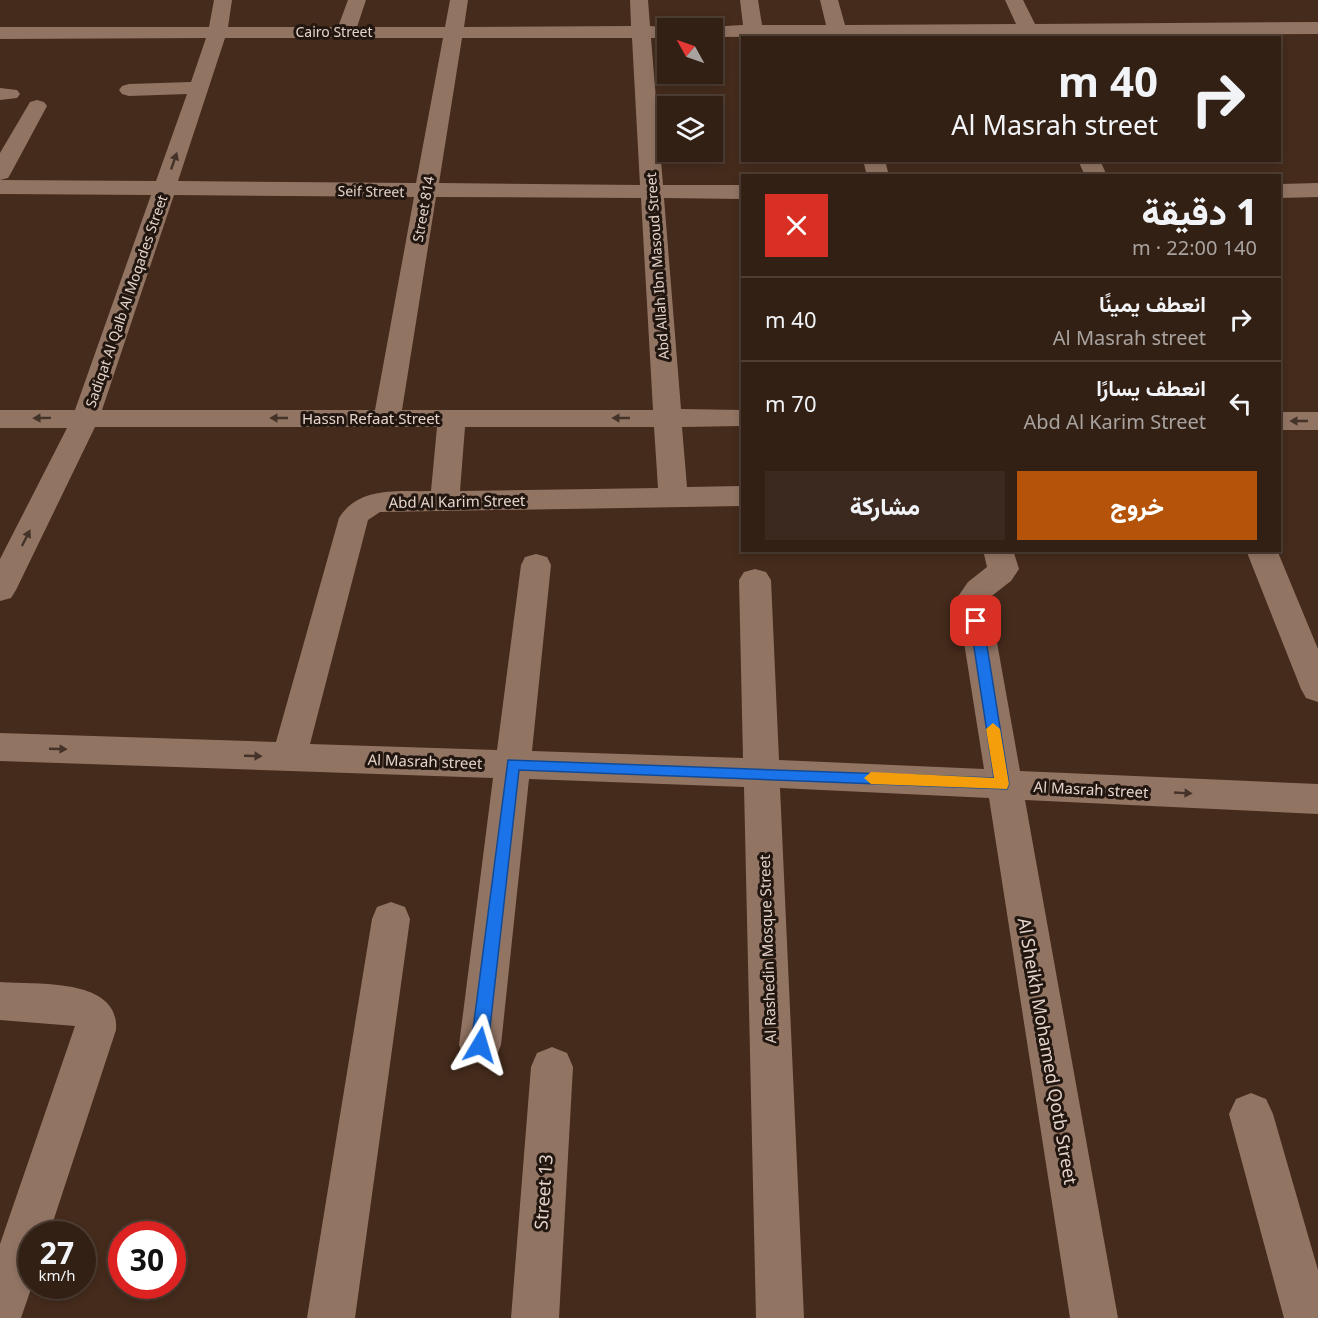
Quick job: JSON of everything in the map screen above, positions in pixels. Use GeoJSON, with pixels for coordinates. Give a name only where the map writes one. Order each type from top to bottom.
{"type":"FeatureCollection","features":[{"type":"Feature","properties":{"kind":"street","name":"Sadiqat Al Qalb Al Moqades Street"},"geometry":{"type":"LineString","coordinates":[[0,590],[86,418],[199,88],[218,30],[223,0]]}},
{"type":"Feature","properties":{"kind":"street"},"geometry":{"type":"LineString","coordinates":[[346,31],[357,0]]}},
{"type":"Feature","properties":{"kind":"street","name":"Street 814"},"geometry":{"type":"LineString","coordinates":[[387,418],[459,0]]}},
{"type":"Feature","properties":{"kind":"street","name":"Abd Allah Ibn Masoud Street"},"geometry":{"type":"LineString","coordinates":[[639,0],[673,497]]}},
{"type":"Feature","properties":{"kind":"street"},"geometry":{"type":"LineString","coordinates":[[749,0],[753,31]]}},
{"type":"Feature","properties":{"kind":"street"},"geometry":{"type":"LineString","coordinates":[[829,0],[838,34]]}},
{"type":"Feature","properties":{"kind":"street"},"geometry":{"type":"LineString","coordinates":[[1014,0],[1031,34]]}},
{"type":"Feature","properties":{"kind":"street"},"geometry":{"type":"LineString","coordinates":[[723,31],[838,34],[1031,34],[1318,28]]}},
{"type":"Feature","properties":{"kind":"street","name":"Cairo Street"},"geometry":{"type":"LineString","coordinates":[[0,33],[218,30],[657,32]]}},
{"type":"Feature","properties":{"kind":"street"},"geometry":{"type":"LineString","coordinates":[[129,90],[199,88]]}},
{"type":"Feature","properties":{"kind":"street"},"geometry":{"type":"LineString","coordinates":[[0,172],[37,106]]}},
{"type":"Feature","properties":{"kind":"street","name":"Seif Street"},"geometry":{"type":"LineString","coordinates":[[0,187],[741,192]]}},
{"type":"Feature","properties":{"kind":"street"},"geometry":{"type":"LineString","coordinates":[[1281,191],[1318,190]]}},
{"type":"Feature","properties":{"kind":"street"},"geometry":{"type":"LineString","coordinates":[[445,501],[452,418]]}},
{"type":"Feature","properties":{"kind":"street","name":"Hassn Refaat Street"},"geometry":{"type":"LineString","coordinates":[[0,419],[741,418]]}},
{"type":"Feature","properties":{"kind":"street"},"geometry":{"type":"LineString","coordinates":[[1281,421],[1318,421]]}},
{"type":"Feature","properties":{"kind":"street","name":"Abd Al Karim Street"},"geometry":{"type":"LineString","coordinates":[[289,757],[354,518],[360,509],[379,502],[741,496]]}},
{"type":"Feature","properties":{"kind":"street"},"geometry":{"type":"LineString","coordinates":[[999,552],[1003,569],[995,579],[976,590],[973,598],[1002,784]]}},
{"type":"Feature","properties":{"kind":"street"},"geometry":{"type":"LineString","coordinates":[[1262,552],[1318,689]]}},
{"type":"Feature","properties":{"kind":"street"},"geometry":{"type":"LineString","coordinates":[[480,1045],[536,565]]}},
{"type":"Feature","properties":{"kind":"street","name":"Al Rashedin Mosque Street"},"geometry":{"type":"LineString","coordinates":[[755,580],[780,1318]]}},
{"type":"Feature","properties":{"kind":"street","name":"Al Masrah street"},"geometry":{"type":"LineString","coordinates":[[0,747],[761,773],[1318,799]]}},
{"type":"Feature","properties":{"kind":"street","name":"Al Sheikh Mohamed Qotb Street"},"geometry":{"type":"LineString","coordinates":[[1002,784],[1094,1318]]}},
{"type":"Feature","properties":{"kind":"street"},"geometry":{"type":"LineString","coordinates":[[331,1318],[391,919]]}},
{"type":"Feature","properties":{"kind":"street"},"geometry":{"type":"LineString","coordinates":[[0,1001],[83,1007],[96,1019],[95,1030],[0,1312]]}},
{"type":"Feature","properties":{"kind":"street","name":"Street 13"},"geometry":{"type":"LineString","coordinates":[[535,1318],[552,1067]]}},
{"type":"Feature","properties":{"kind":"street"},"geometry":{"type":"LineString","coordinates":[[1251,1114],[1308,1318]]}},
{"type":"Feature","properties":{"kind":"slow traffic"},"geometry":{"type":"LineString","coordinates":[[871,778],[1002,784],[993,729]]}},
{"type":"Feature","properties":{"kind":"route"},"geometry":{"type":"LineString","coordinates":[[480,1045],[513,764],[1002,784],[976,621]]}}]}
